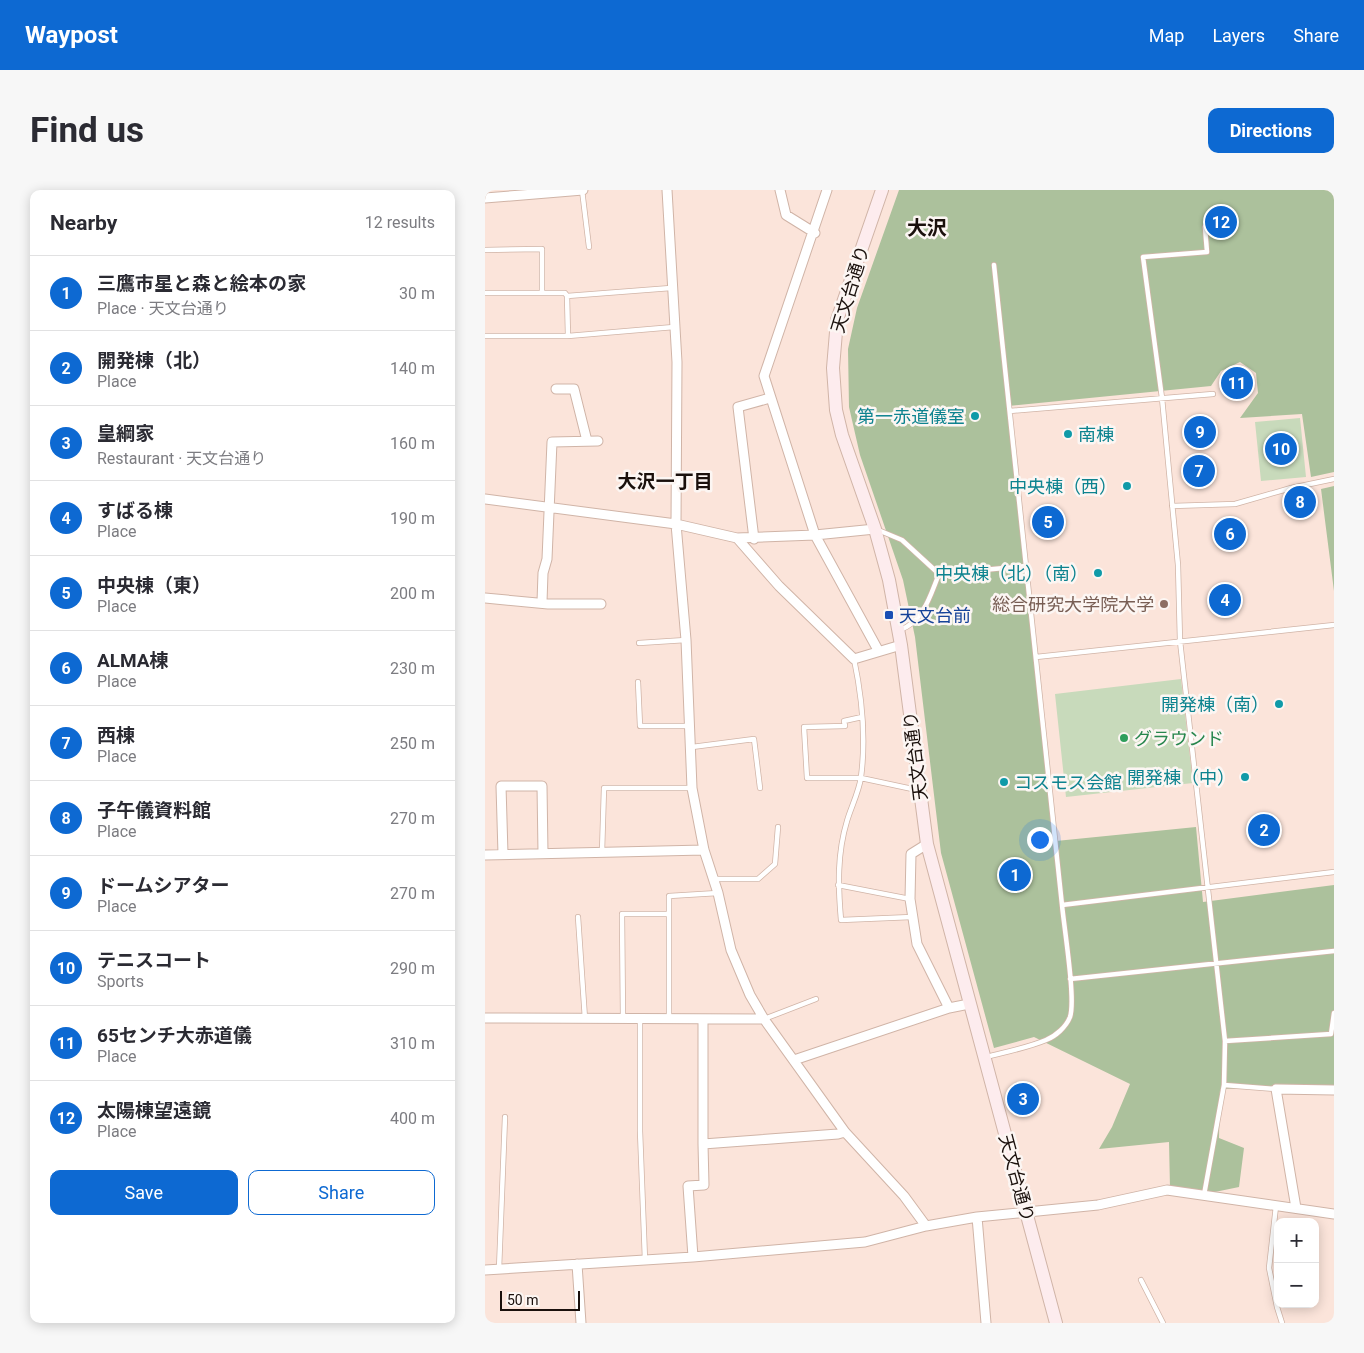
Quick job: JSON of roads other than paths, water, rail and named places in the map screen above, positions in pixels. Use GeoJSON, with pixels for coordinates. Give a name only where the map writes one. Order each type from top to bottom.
{"type":"FeatureCollection","features":[{"type":"Feature","properties":{"kind":"main road","name":"天文台通り"},"geometry":{"type":"LineString","coordinates":[[882,190],[840,308],[833,355],[833,382],[838,422],[875,529],[889,580],[899,631],[927,844],[1056,1323]]}},
{"type":"Feature","properties":{"kind":"street"},"geometry":{"type":"LineString","coordinates":[[485,198],[496,193],[582,190]]}},
{"type":"Feature","properties":{"kind":"street"},"geometry":{"type":"LineString","coordinates":[[667,190],[678,406],[676,524],[686,640],[693,788],[704,850],[714,879],[731,950],[750,995],[764,1019],[845,1132],[904,1196],[926,1226]]}},
{"type":"Feature","properties":{"kind":"street"},"geometry":{"type":"LineString","coordinates":[[780,190],[786,215],[815,233]]}},
{"type":"Feature","properties":{"kind":"street"},"geometry":{"type":"LineString","coordinates":[[827,190],[815,233],[764,376],[815,535],[878,650]]}},
{"type":"Feature","properties":{"kind":"street"},"geometry":{"type":"LineString","coordinates":[[556,389],[574,388],[587,441]]}},
{"type":"Feature","properties":{"kind":"street"},"geometry":{"type":"LineString","coordinates":[[754,538],[738,407],[770,398]]}},
{"type":"Feature","properties":{"kind":"street"},"geometry":{"type":"LineString","coordinates":[[542,602],[552,442],[598,441]]}},
{"type":"Feature","properties":{"kind":"street"},"geometry":{"type":"LineString","coordinates":[[485,499],[549,505],[676,524],[737,538],[815,535],[875,529]]}},
{"type":"Feature","properties":{"kind":"street"},"geometry":{"type":"LineString","coordinates":[[737,538],[779,586],[854,659],[878,650],[901,645]]}},
{"type":"Feature","properties":{"kind":"street"},"geometry":{"type":"LineString","coordinates":[[485,598],[601,604]]}},
{"type":"Feature","properties":{"kind":"street"},"geometry":{"type":"LineString","coordinates":[[503,854],[501,786],[542,786],[543,853]]}},
{"type":"Feature","properties":{"kind":"street"},"geometry":{"type":"LineString","coordinates":[[927,844],[911,854],[910,899],[912,917],[917,944],[949,1008]]}},
{"type":"Feature","properties":{"kind":"street"},"geometry":{"type":"LineString","coordinates":[[485,855],[704,850]]}},
{"type":"Feature","properties":{"kind":"street"},"geometry":{"type":"LineString","coordinates":[[793,1060],[949,1008],[969,1004]]}},
{"type":"Feature","properties":{"kind":"street"},"geometry":{"type":"LineString","coordinates":[[485,1018],[764,1019]]}},
{"type":"Feature","properties":{"kind":"street"},"geometry":{"type":"LineString","coordinates":[[693,1257],[688,1186],[704,1185],[703,1020]]}},
{"type":"Feature","properties":{"kind":"street"},"geometry":{"type":"LineString","coordinates":[[1296,1208],[1277,1089],[1334,1090]]}},
{"type":"Feature","properties":{"kind":"street"},"geometry":{"type":"LineString","coordinates":[[703,1144],[845,1132]]}},
{"type":"Feature","properties":{"kind":"street"},"geometry":{"type":"LineString","coordinates":[[485,1270],[645,1261],[865,1242],[926,1226],[977,1217],[1098,1205],[1167,1190],[1276,1204],[1334,1214]]}},
{"type":"Feature","properties":{"kind":"street"},"geometry":{"type":"LineString","coordinates":[[977,1217],[986,1323]]}},
{"type":"Feature","properties":{"kind":"street"},"geometry":{"type":"LineString","coordinates":[[577,1264],[581,1323]]}},
{"type":"Feature","properties":{"kind":"lane"},"geometry":{"type":"LineString","coordinates":[[582,190],[589,247]]}},
{"type":"Feature","properties":{"kind":"lane"},"geometry":{"type":"LineString","coordinates":[[1204,1195],[1224,1085],[1225,1042],[1180,641],[1178,565],[1162,398],[1143,257],[1207,252],[1205,227]]}},
{"type":"Feature","properties":{"kind":"lane"},"geometry":{"type":"LineString","coordinates":[[485,250],[542,249],[542,293]]}},
{"type":"Feature","properties":{"kind":"lane"},"geometry":{"type":"LineString","coordinates":[[984,1058],[1046,1040],[1064,1027],[1071,1013],[1070,979],[994,265]]}},
{"type":"Feature","properties":{"kind":"lane"},"geometry":{"type":"LineString","coordinates":[[485,294],[565,293],[567,296],[671,288]]}},
{"type":"Feature","properties":{"kind":"lane"},"geometry":{"type":"LineString","coordinates":[[567,296],[568,336]]}},
{"type":"Feature","properties":{"kind":"lane"},"geometry":{"type":"LineString","coordinates":[[485,336],[568,336],[674,327]]}},
{"type":"Feature","properties":{"kind":"lane"},"geometry":{"type":"LineString","coordinates":[[1009,411],[1213,394]]}},
{"type":"Feature","properties":{"kind":"lane"},"geometry":{"type":"LineString","coordinates":[[1172,506],[1235,504],[1291,488],[1334,480]]}},
{"type":"Feature","properties":{"kind":"lane"},"geometry":{"type":"LineString","coordinates":[[875,529],[901,540],[939,574],[1026,566]]}},
{"type":"Feature","properties":{"kind":"lane"},"geometry":{"type":"LineString","coordinates":[[899,631],[910,626],[924,612],[939,574]]}},
{"type":"Feature","properties":{"kind":"lane"},"geometry":{"type":"LineString","coordinates":[[1036,657],[1334,625]]}},
{"type":"Feature","properties":{"kind":"lane"},"geometry":{"type":"LineString","coordinates":[[639,643],[686,640]]}},
{"type":"Feature","properties":{"kind":"lane"},"geometry":{"type":"LineString","coordinates":[[854,659],[861,692],[861,778],[846,823],[839,858],[838,886],[841,920],[912,917]]}},
{"type":"Feature","properties":{"kind":"lane"},"geometry":{"type":"LineString","coordinates":[[638,682],[640,726],[691,726]]}},
{"type":"Feature","properties":{"kind":"lane"},"geometry":{"type":"LineString","coordinates":[[862,717],[845,721],[845,726],[804,727],[807,778],[861,778],[919,790]]}},
{"type":"Feature","properties":{"kind":"lane"},"geometry":{"type":"LineString","coordinates":[[692,747],[754,739],[760,788]]}},
{"type":"Feature","properties":{"kind":"lane"},"geometry":{"type":"LineString","coordinates":[[602,852],[604,788],[693,788]]}},
{"type":"Feature","properties":{"kind":"lane"},"geometry":{"type":"LineString","coordinates":[[714,879],[758,879],[775,864],[778,827]]}},
{"type":"Feature","properties":{"kind":"lane"},"geometry":{"type":"LineString","coordinates":[[1062,905],[1334,872]]}},
{"type":"Feature","properties":{"kind":"lane"},"geometry":{"type":"LineString","coordinates":[[838,886],[910,899]]}},
{"type":"Feature","properties":{"kind":"lane"},"geometry":{"type":"LineString","coordinates":[[669,1019],[669,896],[718,894]]}},
{"type":"Feature","properties":{"kind":"lane"},"geometry":{"type":"LineString","coordinates":[[623,1019],[622,914],[669,914]]}},
{"type":"Feature","properties":{"kind":"lane"},"geometry":{"type":"LineString","coordinates":[[578,917],[585,1019]]}},
{"type":"Feature","properties":{"kind":"lane"},"geometry":{"type":"LineString","coordinates":[[1070,979],[1334,950]]}},
{"type":"Feature","properties":{"kind":"lane"},"geometry":{"type":"LineString","coordinates":[[764,1019],[816,999]]}},
{"type":"Feature","properties":{"kind":"lane"},"geometry":{"type":"LineString","coordinates":[[1225,1042],[1331,1034],[1334,1013]]}},
{"type":"Feature","properties":{"kind":"lane"},"geometry":{"type":"LineString","coordinates":[[640,1019],[640,1131],[645,1261]]}},
{"type":"Feature","properties":{"kind":"lane"},"geometry":{"type":"LineString","coordinates":[[1224,1085],[1277,1089]]}},
{"type":"Feature","properties":{"kind":"lane"},"geometry":{"type":"LineString","coordinates":[[499,1269],[505,1118]]}},
{"type":"Feature","properties":{"kind":"lane"},"geometry":{"type":"LineString","coordinates":[[1276,1204],[1269,1268],[1277,1307],[1283,1323]]}},
{"type":"Feature","properties":{"kind":"lane"},"geometry":{"type":"LineString","coordinates":[[1141,1280],[1163,1323]]}},
{"type":"Feature","properties":{"kind":"place","name":"太陽棟望遠鏡"},"geometry":{"type":"Point","coordinates":[1221,222]}},
{"type":"Feature","properties":{"kind":"place","name":"65センチ大赤道儀"},"geometry":{"type":"Point","coordinates":[1237,383]}},
{"type":"Feature","properties":{"kind":"place","name":"第一赤道儀室"},"geometry":{"type":"Point","coordinates":[975,416]}},
{"type":"Feature","properties":{"kind":"place","name":"ドームシアター"},"geometry":{"type":"Point","coordinates":[1200,432]}},
{"type":"Feature","properties":{"kind":"place","name":"南棟"},"geometry":{"type":"Point","coordinates":[1068,434]}},
{"type":"Feature","properties":{"kind":"place","name":"テニスコート"},"geometry":{"type":"Point","coordinates":[1281,449]}},
{"type":"Feature","properties":{"kind":"place","name":"西棟"},"geometry":{"type":"Point","coordinates":[1199,471]}},
{"type":"Feature","properties":{"kind":"place","name":"中央棟（西）"},"geometry":{"type":"Point","coordinates":[1127,486]}},
{"type":"Feature","properties":{"kind":"place","name":"子午儀資料館"},"geometry":{"type":"Point","coordinates":[1300,502]}},
{"type":"Feature","properties":{"kind":"place","name":"中央棟（東）"},"geometry":{"type":"Point","coordinates":[1048,522]}},
{"type":"Feature","properties":{"kind":"place","name":"ALMA棟"},"geometry":{"type":"Point","coordinates":[1230,534]}},
{"type":"Feature","properties":{"kind":"place","name":"中央棟（北）（南）"},"geometry":{"type":"Point","coordinates":[1098,573]}},
{"type":"Feature","properties":{"kind":"place","name":"すばる棟"},"geometry":{"type":"Point","coordinates":[1225,600]}},
{"type":"Feature","properties":{"kind":"place","name":"総合研究大学院大学"},"geometry":{"type":"Point","coordinates":[1164,604]}},
{"type":"Feature","properties":{"kind":"place","name":"天文台前"},"geometry":{"type":"Point","coordinates":[889,615]}},
{"type":"Feature","properties":{"kind":"place","name":"開発棟（南）"},"geometry":{"type":"Point","coordinates":[1279,704]}},
{"type":"Feature","properties":{"kind":"place","name":"グラウンド"},"geometry":{"type":"Point","coordinates":[1124,738]}},
{"type":"Feature","properties":{"kind":"place","name":"開発棟（中）"},"geometry":{"type":"Point","coordinates":[1245,777]}},
{"type":"Feature","properties":{"kind":"place","name":"コスモス会館"},"geometry":{"type":"Point","coordinates":[1004,782]}},
{"type":"Feature","properties":{"kind":"place","name":"開発棟（北）"},"geometry":{"type":"Point","coordinates":[1264,830]}},
{"type":"Feature","properties":{"kind":"place","name":"三鷹市星と森と絵本の家"},"geometry":{"type":"Point","coordinates":[1015,875]}},
{"type":"Feature","properties":{"kind":"place","name":"皇綱家"},"geometry":{"type":"Point","coordinates":[1023,1099]}},
{"type":"Feature","properties":{"kind":"district","name":"大沢"},"geometry":{"type":"Point","coordinates":[927,228]}},
{"type":"Feature","properties":{"kind":"district","name":"大沢一丁目"},"geometry":{"type":"Point","coordinates":[665,481]}}]}
